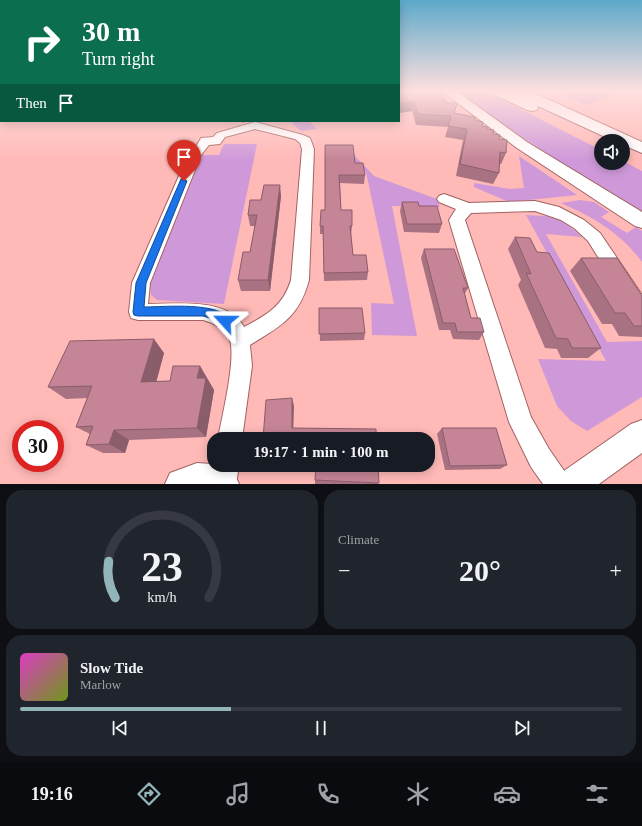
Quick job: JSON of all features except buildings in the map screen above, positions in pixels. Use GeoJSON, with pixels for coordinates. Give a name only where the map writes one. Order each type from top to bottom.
{"type":"FeatureCollection","features":[{"type":"Feature","properties":{"kind":"main road"},"geometry":{"type":"LineString","coordinates":[[548,115],[594,136]]}},
{"type":"Feature","properties":{"kind":"main road"},"geometry":{"type":"LineString","coordinates":[[569,115],[642,148]]}},
{"type":"Feature","properties":{"kind":"main road"},"geometry":{"type":"LineString","coordinates":[[630,153],[642,159]]}},
{"type":"Feature","properties":{"kind":"street"},"geometry":{"type":"LineString","coordinates":[[480,115],[522,145],[642,221]]}},
{"type":"Feature","properties":{"kind":"street"},"geometry":{"type":"LineString","coordinates":[[231,432],[241,366],[240,340],[234,328],[216,315],[203,312],[138,312],[138,306],[141,283],[195,154],[202,147],[205,141],[216,141],[221,135],[255,126],[299,136],[306,141],[308,149],[300,280],[298,290],[285,311],[266,326],[240,340]]}},
{"type":"Feature","properties":{"kind":"street"},"geometry":{"type":"LineString","coordinates":[[444,199],[468,208],[535,206],[549,209],[566,216],[579,224],[594,237],[642,310]]}},
{"type":"Feature","properties":{"kind":"street"},"geometry":{"type":"LineString","coordinates":[[468,208],[462,212],[457,220],[521,422],[540,458],[558,484]]}},
{"type":"Feature","properties":{"kind":"street"},"geometry":{"type":"LineString","coordinates":[[572,484],[642,435]]}},
{"type":"Feature","properties":{"kind":"street"},"geometry":{"type":"LineString","coordinates":[[181,484],[191,479],[202,478],[213,479],[223,484],[225,472]]}},
{"type":"Feature","properties":{"kind":"shaded area"},"geometry":{"type":"Polygon","coordinates":[[[490,115],[531,115],[594,146],[594,170],[630,170],[630,165],[642,171],[642,213],[595,184],[490,115]]]}},
{"type":"Feature","properties":{"kind":"shaded area"},"geometry":{"type":"Polygon","coordinates":[[[291,122],[310,122],[317,129],[301,131],[291,122]]]}},
{"type":"Feature","properties":{"kind":"shaded area"},"geometry":{"type":"Polygon","coordinates":[[[224,144],[257,144],[224,304],[157,300],[151,295],[150,281],[202,155],[219,155],[224,144]]]}},
{"type":"Feature","properties":{"kind":"shaded area"},"geometry":{"type":"Polygon","coordinates":[[[354,155],[374,176],[437,199],[440,207],[392,206],[417,336],[372,335],[371,303],[394,304],[366,172],[361,167],[355,167],[354,155]]]}},
{"type":"Feature","properties":{"kind":"shaded area"},"geometry":{"type":"Polygon","coordinates":[[[519,156],[577,195],[509,202],[474,187],[474,183],[510,189],[524,188],[519,156]]]}},
{"type":"Feature","properties":{"kind":"shaded area"},"geometry":{"type":"Polygon","coordinates":[[[580,200],[594,202],[609,212],[601,217],[627,233],[636,227],[642,231],[642,262],[616,234],[595,220],[561,203],[580,200]]]}},
{"type":"Feature","properties":{"kind":"shaded area"},"geometry":{"type":"Polygon","coordinates":[[[526,215],[559,217],[582,237],[546,234],[607,342],[642,341],[642,397],[587,431],[571,421],[557,406],[538,359],[606,361],[526,215]]]}},
{"type":"Feature","properties":{"kind":"route"},"geometry":{"type":"LineString","coordinates":[[184,181],[141,283],[138,312],[203,312],[216,315],[225,321]]}}]}
